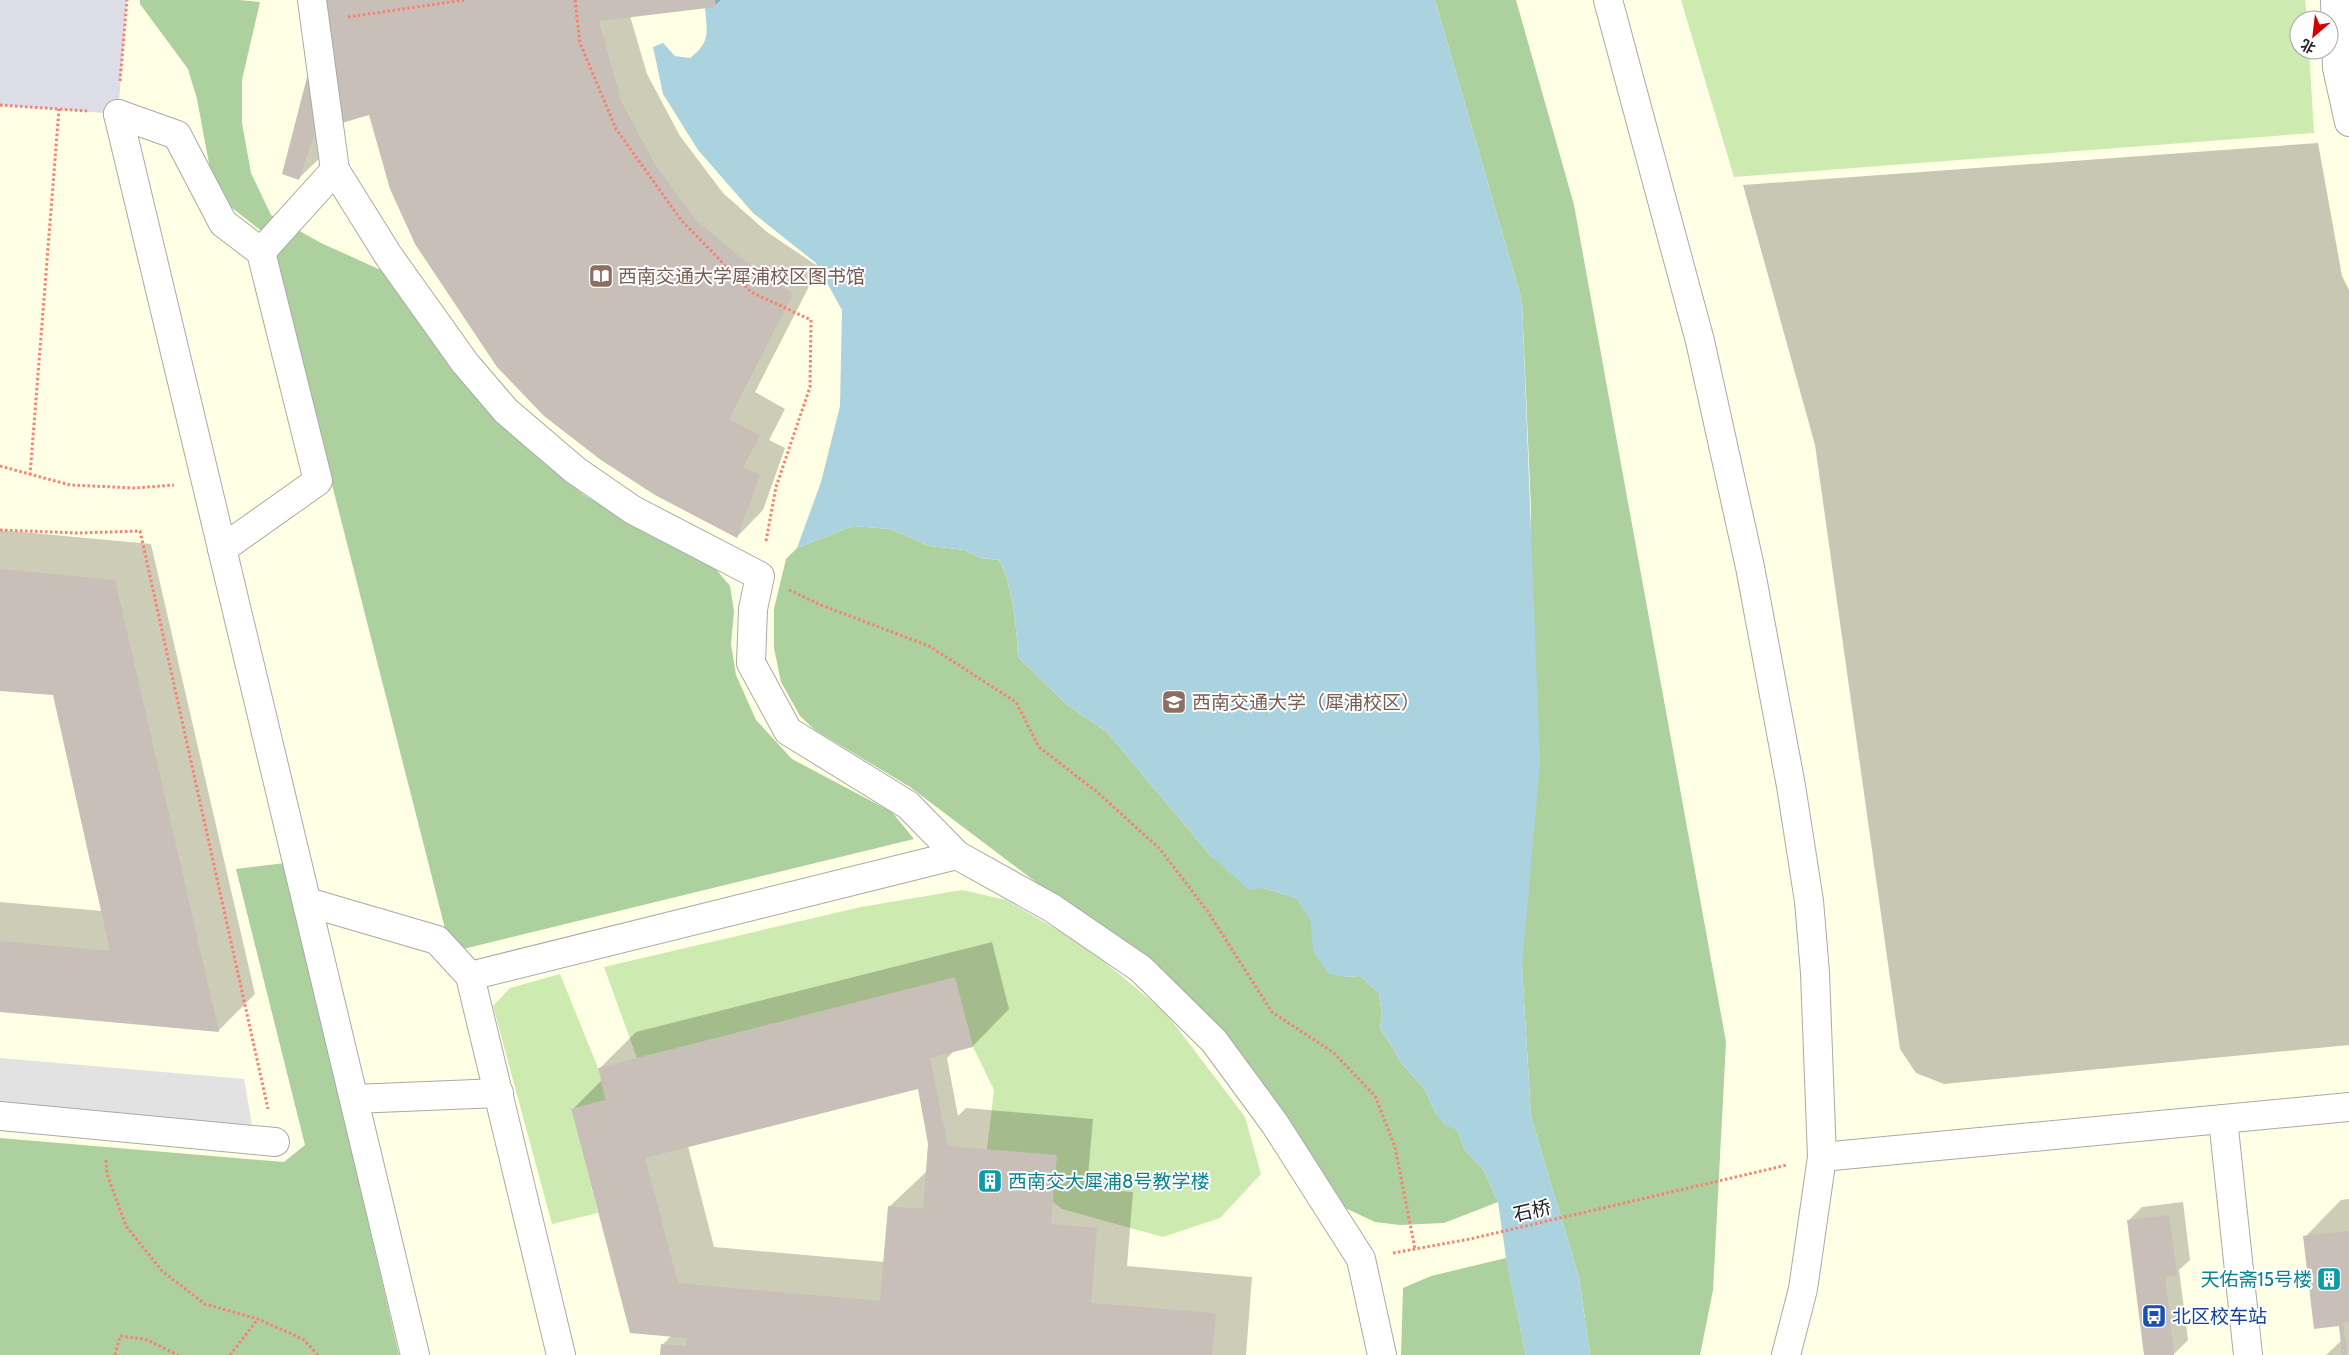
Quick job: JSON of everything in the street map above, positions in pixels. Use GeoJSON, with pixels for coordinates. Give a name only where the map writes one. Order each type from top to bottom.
{"type":"FeatureCollection","features":[{"type":"Feature","properties":{"kind":"street"},"geometry":{"type":"LineString","coordinates":[[1608,0],[1700,341],[1750,567],[1791,786],[1811,919],[1822,1157],[1803,1289],[1786,1355]]}},
{"type":"Feature","properties":{"kind":"street"},"geometry":{"type":"LineString","coordinates":[[2335,0],[2338,68],[2349,122]]}},
{"type":"Feature","properties":{"kind":"street"},"geometry":{"type":"LineString","coordinates":[[313,11],[335,170],[388,255],[465,363],[506,411],[575,470],[633,510],[760,576],[753,609],[751,663],[788,731],[908,805],[957,855],[1052,908],[1141,969],[1214,1041],[1275,1124],[1360,1259],[1382,1355]]}},
{"type":"Feature","properties":{"kind":"street"},"geometry":{"type":"LineString","coordinates":[[118,114],[178,134],[224,223],[261,252],[318,481],[222,549]]}},
{"type":"Feature","properties":{"kind":"street"},"geometry":{"type":"LineString","coordinates":[[118,114],[416,1355]]}},
{"type":"Feature","properties":{"kind":"street"},"geometry":{"type":"LineString","coordinates":[[261,252],[335,170]]}},
{"type":"Feature","properties":{"kind":"street"},"geometry":{"type":"LineString","coordinates":[[470,976],[957,855]]}},
{"type":"Feature","properties":{"kind":"street"},"geometry":{"type":"LineString","coordinates":[[307,902],[437,940],[470,976],[561,1355]]}},
{"type":"Feature","properties":{"kind":"street"},"geometry":{"type":"LineString","coordinates":[[354,1099],[499,1093]]}},
{"type":"Feature","properties":{"kind":"street"},"geometry":{"type":"LineString","coordinates":[[1822,1157],[2349,1107]]}},
{"type":"Feature","properties":{"kind":"street"},"geometry":{"type":"LineString","coordinates":[[0,1116],[275,1142]]}},
{"type":"Feature","properties":{"kind":"street"},"geometry":{"type":"LineString","coordinates":[[2223,1119],[2248,1355]]}},
{"type":"Feature","properties":{"kind":"path"},"geometry":{"type":"LineString","coordinates":[[0,104],[118,114],[126,0]]}},
{"type":"Feature","properties":{"kind":"path"},"geometry":{"type":"LineString","coordinates":[[313,11],[464,0]]}},
{"type":"Feature","properties":{"kind":"path"},"geometry":{"type":"LineString","coordinates":[[574,0],[580,43],[616,129],[682,220],[751,292],[811,320],[810,387],[776,487],[760,576],[821,605],[929,646],[1016,702],[1039,747],[1097,792],[1160,849],[1208,912],[1272,1012],[1334,1053],[1375,1096],[1395,1147],[1416,1249]]}},
{"type":"Feature","properties":{"kind":"path"},"geometry":{"type":"LineString","coordinates":[[30,475],[60,109]]}},
{"type":"Feature","properties":{"kind":"path"},"geometry":{"type":"LineString","coordinates":[[0,466],[70,485],[135,488],[206,482]]}},
{"type":"Feature","properties":{"kind":"path"},"geometry":{"type":"LineString","coordinates":[[0,530],[78,533],[140,531],[275,1142]]}},
{"type":"Feature","properties":{"kind":"path"},"geometry":{"type":"LineString","coordinates":[[104,1126],[107,1174],[126,1226],[162,1271],[205,1304],[258,1319],[303,1339],[318,1355]]}},
{"type":"Feature","properties":{"kind":"path","name":"石桥"},"geometry":{"type":"LineString","coordinates":[[1360,1259],[1470,1239],[1822,1157]]}},
{"type":"Feature","properties":{"kind":"path"},"geometry":{"type":"LineString","coordinates":[[230,1355],[258,1319]]}},
{"type":"Feature","properties":{"kind":"path"},"geometry":{"type":"LineString","coordinates":[[115,1355],[120,1336],[145,1339],[178,1355]]}},
{"type":"Feature","properties":{"kind":"shaded area","name":"西南交通大学（犀浦校区）"},"geometry":{"type":"Polygon","coordinates":[[[0,0],[2349,0],[2349,1355],[0,1355],[0,0]]]}},
{"type":"Feature","properties":{"kind":"shaded area"},"geometry":{"type":"Polygon","coordinates":[[[0,0],[127,0],[118,114],[0,105],[0,0]]]}},
{"type":"Feature","properties":{"kind":"shaded area"},"geometry":{"type":"Polygon","coordinates":[[[2318,143],[2342,276],[2349,290],[2349,1045],[1944,1084],[1916,1073],[1900,1049],[1815,445],[1743,185],[2318,143]]]}},
{"type":"Feature","properties":{"kind":"shaded area"},"geometry":{"type":"Polygon","coordinates":[[[0,1058],[244,1079],[252,1125],[0,1103],[0,1058]]]}},
{"type":"Feature","properties":{"kind":"green space"},"geometry":{"type":"Polygon","coordinates":[[[140,0],[239,0],[260,2],[242,80],[242,123],[251,173],[271,215],[321,243],[383,271],[441,353],[524,446],[584,495],[654,537],[709,561],[730,586],[734,611],[731,644],[736,675],[756,720],[792,759],[892,812],[914,839],[451,952],[269,237],[222,200],[211,174],[197,99],[188,69],[140,4],[140,0]]]}},
{"type":"Feature","properties":{"kind":"green space"},"geometry":{"type":"Polygon","coordinates":[[[1435,0],[1516,0],[1574,205],[1726,1042],[1713,1290],[1700,1355],[1590,1355],[1579,1277],[1531,1117],[1522,966],[1531,510],[1522,301],[1435,0]]]}},
{"type":"Feature","properties":{"kind":"green space"},"geometry":{"type":"Polygon","coordinates":[[[1681,0],[2305,0],[2306,10],[2289,10],[2289,60],[2310,60],[2314,133],[1734,177],[1681,0]]]}},
{"type":"Feature","properties":{"kind":"green space"},"geometry":{"type":"Polygon","coordinates":[[[853,526],[890,529],[930,546],[965,550],[980,558],[999,560],[1011,594],[1018,657],[1066,704],[1107,732],[1211,856],[1263,888],[1296,898],[1311,920],[1313,935],[1345,977],[1360,976],[1379,993],[1382,1015],[1380,1028],[1403,1065],[1424,1088],[1435,1112],[1457,1130],[1465,1150],[1483,1169],[1498,1202],[1444,1223],[1400,1225],[1375,1222],[1343,1207],[1296,1131],[1237,1056],[1172,986],[1120,937],[1044,888],[910,787],[815,730],[800,716],[781,682],[774,648],[774,609],[786,559],[797,548],[853,526]]]}},
{"type":"Feature","properties":{"kind":"green space"},"geometry":{"type":"Polygon","coordinates":[[[285,863],[399,1355],[0,1355],[0,1138],[284,1162],[305,1145],[236,869],[285,863]]]}},
{"type":"Feature","properties":{"kind":"green space"},"geometry":{"type":"Polygon","coordinates":[[[962,890],[1006,900],[1084,945],[1166,1013],[1245,1117],[1261,1174],[1220,1218],[1163,1237],[1062,1209],[987,1149],[994,1090],[973,1047],[955,978],[637,1058],[604,967],[861,907],[962,890]]]}},
{"type":"Feature","properties":{"kind":"green space"},"geometry":{"type":"Polygon","coordinates":[[[560,974],[598,1068],[606,1100],[571,1109],[598,1213],[552,1224],[493,1006],[510,988],[560,974]]]}},
{"type":"Feature","properties":{"kind":"green space"},"geometry":{"type":"Polygon","coordinates":[[[1506,1258],[1526,1355],[1401,1355],[1403,1288],[1431,1276],[1506,1258]]]}},
{"type":"Feature","properties":{"kind":"water"},"geometry":{"type":"Polygon","coordinates":[[[715,0],[1435,0],[1522,301],[1540,763],[1522,966],[1531,1117],[1579,1277],[1590,1355],[1526,1355],[1507,1265],[1498,1202],[1483,1169],[1465,1150],[1457,1130],[1443,1124],[1424,1088],[1403,1065],[1380,1028],[1382,1015],[1379,993],[1360,976],[1345,977],[1329,974],[1313,952],[1311,921],[1296,898],[1263,888],[1249,890],[1211,856],[1107,732],[1066,704],[1018,657],[1011,594],[999,560],[980,558],[965,550],[930,546],[890,529],[853,526],[797,548],[821,482],[840,406],[842,310],[816,263],[753,213],[698,150],[663,94],[653,47],[663,43],[675,56],[690,58],[705,41],[707,30],[705,8],[715,0]]]}},
{"type":"Feature","properties":{"kind":"building","name":"西南交通大学犀浦校区图书馆"},"geometry":{"type":"Polygon","coordinates":[[[327,0],[715,0],[716,7],[599,21],[621,101],[654,163],[696,220],[741,258],[793,294],[729,419],[760,436],[743,467],[760,475],[737,538],[655,495],[601,460],[544,416],[497,367],[415,244],[390,189],[369,115],[315,131],[299,180],[282,174],[327,0]]]}},
{"type":"Feature","properties":{"kind":"building"},"geometry":{"type":"Polygon","coordinates":[[[0,569],[115,580],[219,1032],[0,1012],[0,941],[110,951],[53,695],[0,691],[0,569]]]}},
{"type":"Feature","properties":{"kind":"building","name":"西南交大犀浦8号教学楼"},"geometry":{"type":"Polygon","coordinates":[[[955,977],[973,1047],[930,1058],[948,1146],[1057,1155],[1051,1224],[1097,1228],[1091,1303],[1216,1313],[1212,1355],[660,1355],[661,1344],[686,1346],[686,1338],[630,1333],[571,1109],[606,1100],[598,1068],[955,977]],[[918,1089],[645,1158],[678,1283],[880,1301],[888,1206],[923,1209],[928,1144],[918,1089]]]}},
{"type":"Feature","properties":{"kind":"building","name":"北区校车站"},"geometry":{"type":"Polygon","coordinates":[[[2169,1215],[2177,1275],[2165,1277],[2174,1355],[2144,1355],[2127,1220],[2169,1215]]]}},
{"type":"Feature","properties":{"kind":"building","name":"天佑斋15号楼"},"geometry":{"type":"Polygon","coordinates":[[[2349,1231],[2349,1322],[2343,1322],[2347,1355],[2342,1355],[2339,1326],[2314,1329],[2303,1236],[2349,1231]]]}},
{"type":"Feature","properties":{"kind":"place","name":"西南交通大学犀浦校区图书馆"},"geometry":{"type":"Point","coordinates":[601,276]}},
{"type":"Feature","properties":{"kind":"place","name":"西南交通大学（犀浦校区）"},"geometry":{"type":"Point","coordinates":[1174,702]}},
{"type":"Feature","properties":{"kind":"place","name":"西南交大犀浦8号教学楼"},"geometry":{"type":"Point","coordinates":[990,1181]}},
{"type":"Feature","properties":{"kind":"place","name":"天佑斋15号楼"},"geometry":{"type":"Point","coordinates":[2329,1279]}},
{"type":"Feature","properties":{"kind":"place","name":"北区校车站"},"geometry":{"type":"Point","coordinates":[2154,1316]}}]}
